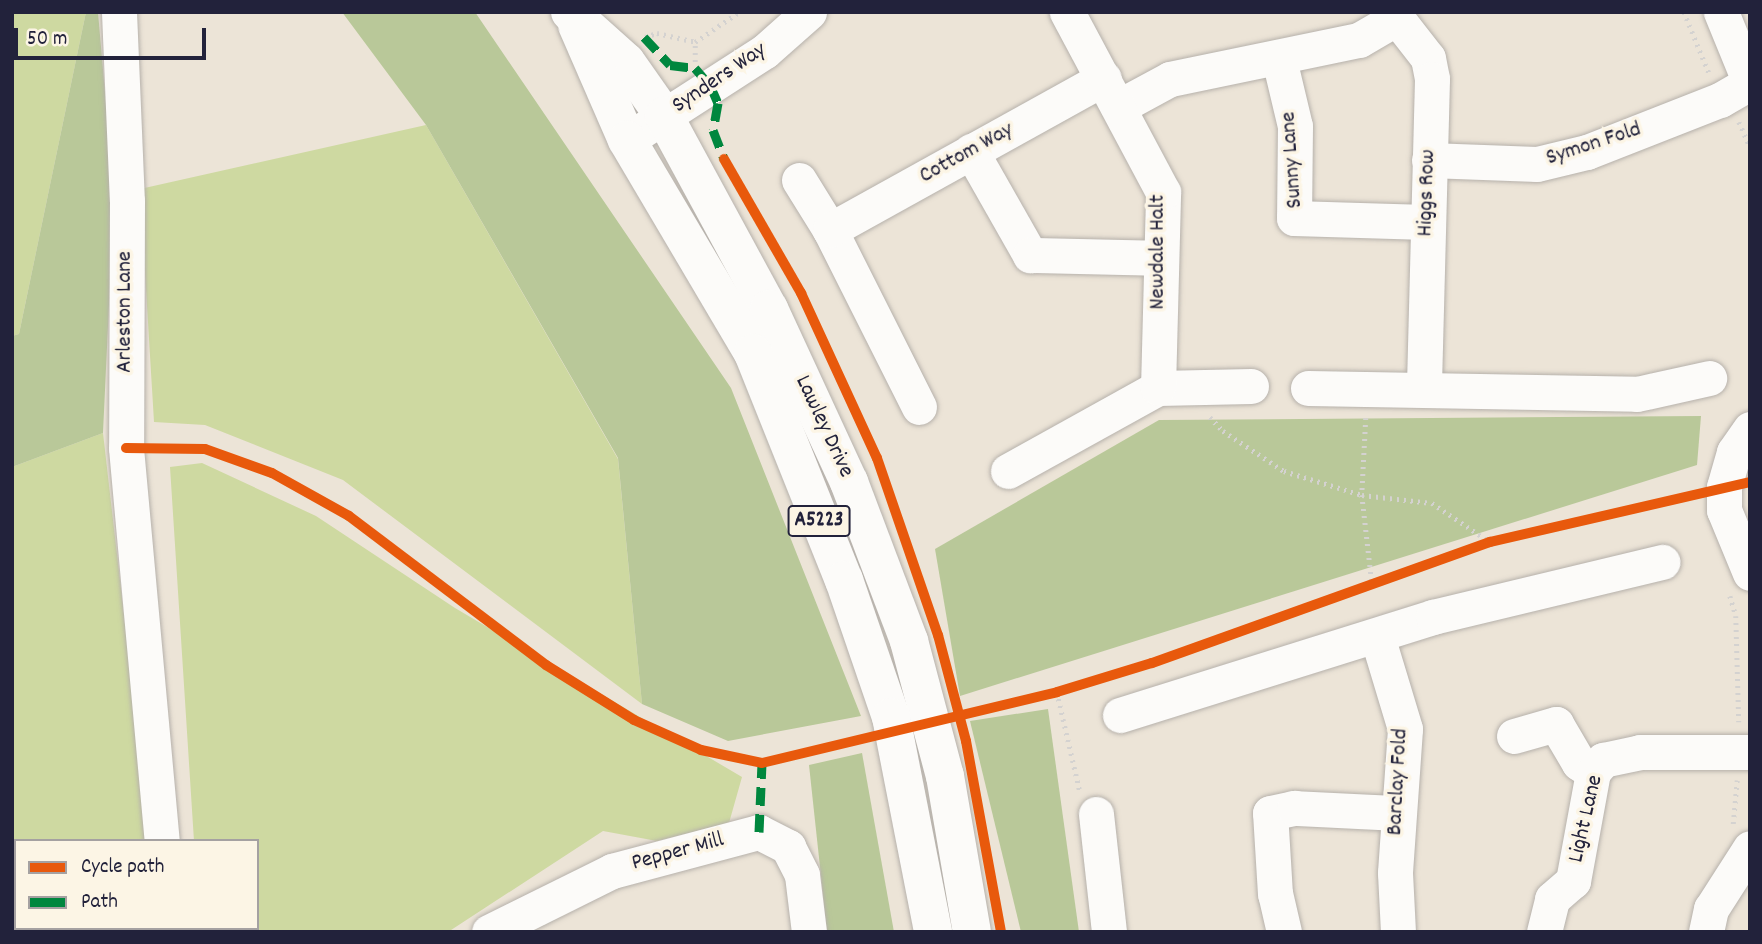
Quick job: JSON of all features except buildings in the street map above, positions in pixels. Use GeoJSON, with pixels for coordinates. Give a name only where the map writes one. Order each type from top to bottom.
{"type":"FeatureCollection","features":[{"type":"Feature","properties":{"kind":"main road","name":"Lawley Drive"},"geometry":{"type":"LineString","coordinates":[[571,14],[626,62],[664,116],[769,309],[849,482],[909,640],[944,776],[972,932]]}},
{"type":"Feature","properties":{"kind":"main road","name":"Lawley Drive"},"geometry":{"type":"LineString","coordinates":[[571,14],[627,139],[752,353],[844,580],[891,717],[933,932]]}},
{"type":"Feature","properties":{"kind":"street","name":"Arleston Lane"},"geometry":{"type":"LineString","coordinates":[[119,12],[127,201],[125,448],[162,839]]}},
{"type":"Feature","properties":{"kind":"street","name":"Synders Way"},"geometry":{"type":"LineString","coordinates":[[627,139],[765,51],[809,12]]}},
{"type":"Feature","properties":{"kind":"street","name":"Newdale Halt"},"geometry":{"type":"LineString","coordinates":[[1067,12],[1163,192],[1160,258],[1179,388]]}},
{"type":"Feature","properties":{"kind":"street"},"geometry":{"type":"LineString","coordinates":[[1721,12],[1750,83]]}},
{"type":"Feature","properties":{"kind":"street","name":"Cottom Way"},"geometry":{"type":"LineString","coordinates":[[830,230],[971,151],[1112,92],[1279,59],[1359,40],[1394,15]]}},
{"type":"Feature","properties":{"kind":"street","name":"Higgs Row"},"geometry":{"type":"LineString","coordinates":[[1394,15],[1428,58],[1432,79],[1426,222],[1424,387]]}},
{"type":"Feature","properties":{"kind":"street","name":"Sunny Lane"},"geometry":{"type":"LineString","coordinates":[[1279,59],[1295,126],[1294,218],[1426,222]]}},
{"type":"Feature","properties":{"kind":"street","name":"Symon Fold"},"geometry":{"type":"LineString","coordinates":[[1429,160],[1537,164],[1587,152],[1720,100],[1750,83]]}},
{"type":"Feature","properties":{"kind":"street"},"geometry":{"type":"LineString","coordinates":[[971,151],[1030,255],[1160,258]]}},
{"type":"Feature","properties":{"kind":"street"},"geometry":{"type":"LineString","coordinates":[[799,180],[830,230],[919,407]]}},
{"type":"Feature","properties":{"kind":"street"},"geometry":{"type":"LineString","coordinates":[[1308,388],[1424,387],[1637,394],[1709,378]]}},
{"type":"Feature","properties":{"kind":"street"},"geometry":{"type":"LineString","coordinates":[[1008,471],[1115,410],[1179,388],[1251,386]]}},
{"type":"Feature","properties":{"kind":"street"},"geometry":{"type":"LineString","coordinates":[[1739,582],[1742,539],[1724,510],[1724,487],[1734,452],[1750,429]]}},
{"type":"Feature","properties":{"kind":"street"},"geometry":{"type":"LineString","coordinates":[[1120,715],[1433,617],[1661,562]]}},
{"type":"Feature","properties":{"kind":"street","name":"Barclay Fold"},"geometry":{"type":"LineString","coordinates":[[1377,636],[1405,729],[1398,813],[1398,932]]}},
{"type":"Feature","properties":{"kind":"street"},"geometry":{"type":"LineString","coordinates":[[1514,736],[1556,724],[1579,763],[1593,772]]}},
{"type":"Feature","properties":{"kind":"street","name":"Light Lane"},"geometry":{"type":"LineString","coordinates":[[1544,932],[1552,899],[1573,881],[1593,772],[1603,760],[1640,752],[1745,752]]}},
{"type":"Feature","properties":{"kind":"street"},"geometry":{"type":"LineString","coordinates":[[1284,932],[1275,894],[1270,813],[1294,807],[1398,813]]}},
{"type":"Feature","properties":{"kind":"street"},"geometry":{"type":"LineString","coordinates":[[1096,814],[1109,932]]}},
{"type":"Feature","properties":{"kind":"street","name":"Pepper Mill"},"geometry":{"type":"LineString","coordinates":[[489,932],[612,871],[759,832],[788,847],[802,874],[809,932]]}},
{"type":"Feature","properties":{"kind":"street"},"geometry":{"type":"LineString","coordinates":[[1706,932],[1711,909],[1741,843]]}},
{"type":"Feature","properties":{"kind":"path"},"geometry":{"type":"LineString","coordinates":[[641,33],[657,33],[695,42],[738,12]]}},
{"type":"Feature","properties":{"kind":"path"},"geometry":{"type":"LineString","coordinates":[[695,42],[695,68]]}},
{"type":"Feature","properties":{"kind":"path"},"geometry":{"type":"LineString","coordinates":[[1179,388],[1223,431],[1284,471],[1362,495],[1432,503],[1490,542]]}},
{"type":"Feature","properties":{"kind":"path"},"geometry":{"type":"LineString","coordinates":[[1367,389],[1362,495],[1372,583]]}},
{"type":"Feature","properties":{"kind":"path"},"geometry":{"type":"LineString","coordinates":[[1478,546],[1503,539]]}},
{"type":"Feature","properties":{"kind":"path"},"geometry":{"type":"LineString","coordinates":[[1360,587],[1384,579]]}},
{"type":"Feature","properties":{"kind":"path"},"geometry":{"type":"LineString","coordinates":[[1739,582],[1736,616],[1745,752],[1741,843]]}},
{"type":"Feature","properties":{"kind":"path"},"geometry":{"type":"LineString","coordinates":[[1045,695],[1069,688]]}},
{"type":"Feature","properties":{"kind":"green space"},"geometry":{"type":"Polygon","coordinates":[[[12,12],[86,12],[19,334],[12,336],[12,12]]]}},
{"type":"Feature","properties":{"kind":"green space"},"geometry":{"type":"Polygon","coordinates":[[[86,12],[98,12],[114,197],[103,433],[12,467],[12,336],[19,334],[86,12]]]}},
{"type":"Feature","properties":{"kind":"green space"},"geometry":{"type":"Polygon","coordinates":[[[342,12],[475,12],[731,388],[861,716],[728,741],[642,704],[618,458],[426,125],[342,12]]]}},
{"type":"Feature","properties":{"kind":"green space"},"geometry":{"type":"Polygon","coordinates":[[[426,125],[618,459],[642,704],[343,480],[205,425],[154,422],[140,189],[426,125]]]}},
{"type":"Feature","properties":{"kind":"green space"},"geometry":{"type":"Polygon","coordinates":[[[1701,416],[1697,465],[960,696],[935,549],[1159,420],[1701,416]]]}},
{"type":"Feature","properties":{"kind":"green space"},"geometry":{"type":"Polygon","coordinates":[[[103,433],[150,839],[14,839],[14,930],[51,930],[12,932],[12,467],[103,433]]]}},
{"type":"Feature","properties":{"kind":"green space"},"geometry":{"type":"Polygon","coordinates":[[[202,463],[316,516],[455,608],[742,777],[729,823],[657,841],[603,831],[448,932],[200,932],[259,930],[259,839],[194,839],[170,467],[202,463]]]}},
{"type":"Feature","properties":{"kind":"green space"},"geometry":{"type":"Polygon","coordinates":[[[1048,709],[1079,932],[1021,932],[970,721],[1048,709]]]}},
{"type":"Feature","properties":{"kind":"green space"},"geometry":{"type":"Polygon","coordinates":[[[862,753],[894,932],[827,932],[809,765],[862,753]]]}},
{"type":"Feature","properties":{"kind":"marked path"},"geometry":{"type":"LineString","coordinates":[[644,37],[670,65],[695,68],[710,85],[718,103],[713,130],[724,159]]}},
{"type":"Feature","properties":{"kind":"marked path"},"geometry":{"type":"LineString","coordinates":[[759,832],[762,763]]}},
{"type":"Feature","properties":{"kind":"cycle path"},"geometry":{"type":"LineString","coordinates":[[724,159],[801,293],[877,458],[938,635],[966,741],[1001,932]]}},
{"type":"Feature","properties":{"kind":"cycle path"},"geometry":{"type":"LineString","coordinates":[[126,448],[205,449],[272,473],[349,516],[546,665],[634,720],[701,750],[762,763],[1057,692],[1152,663],[1490,542],[1750,482]]}}]}
